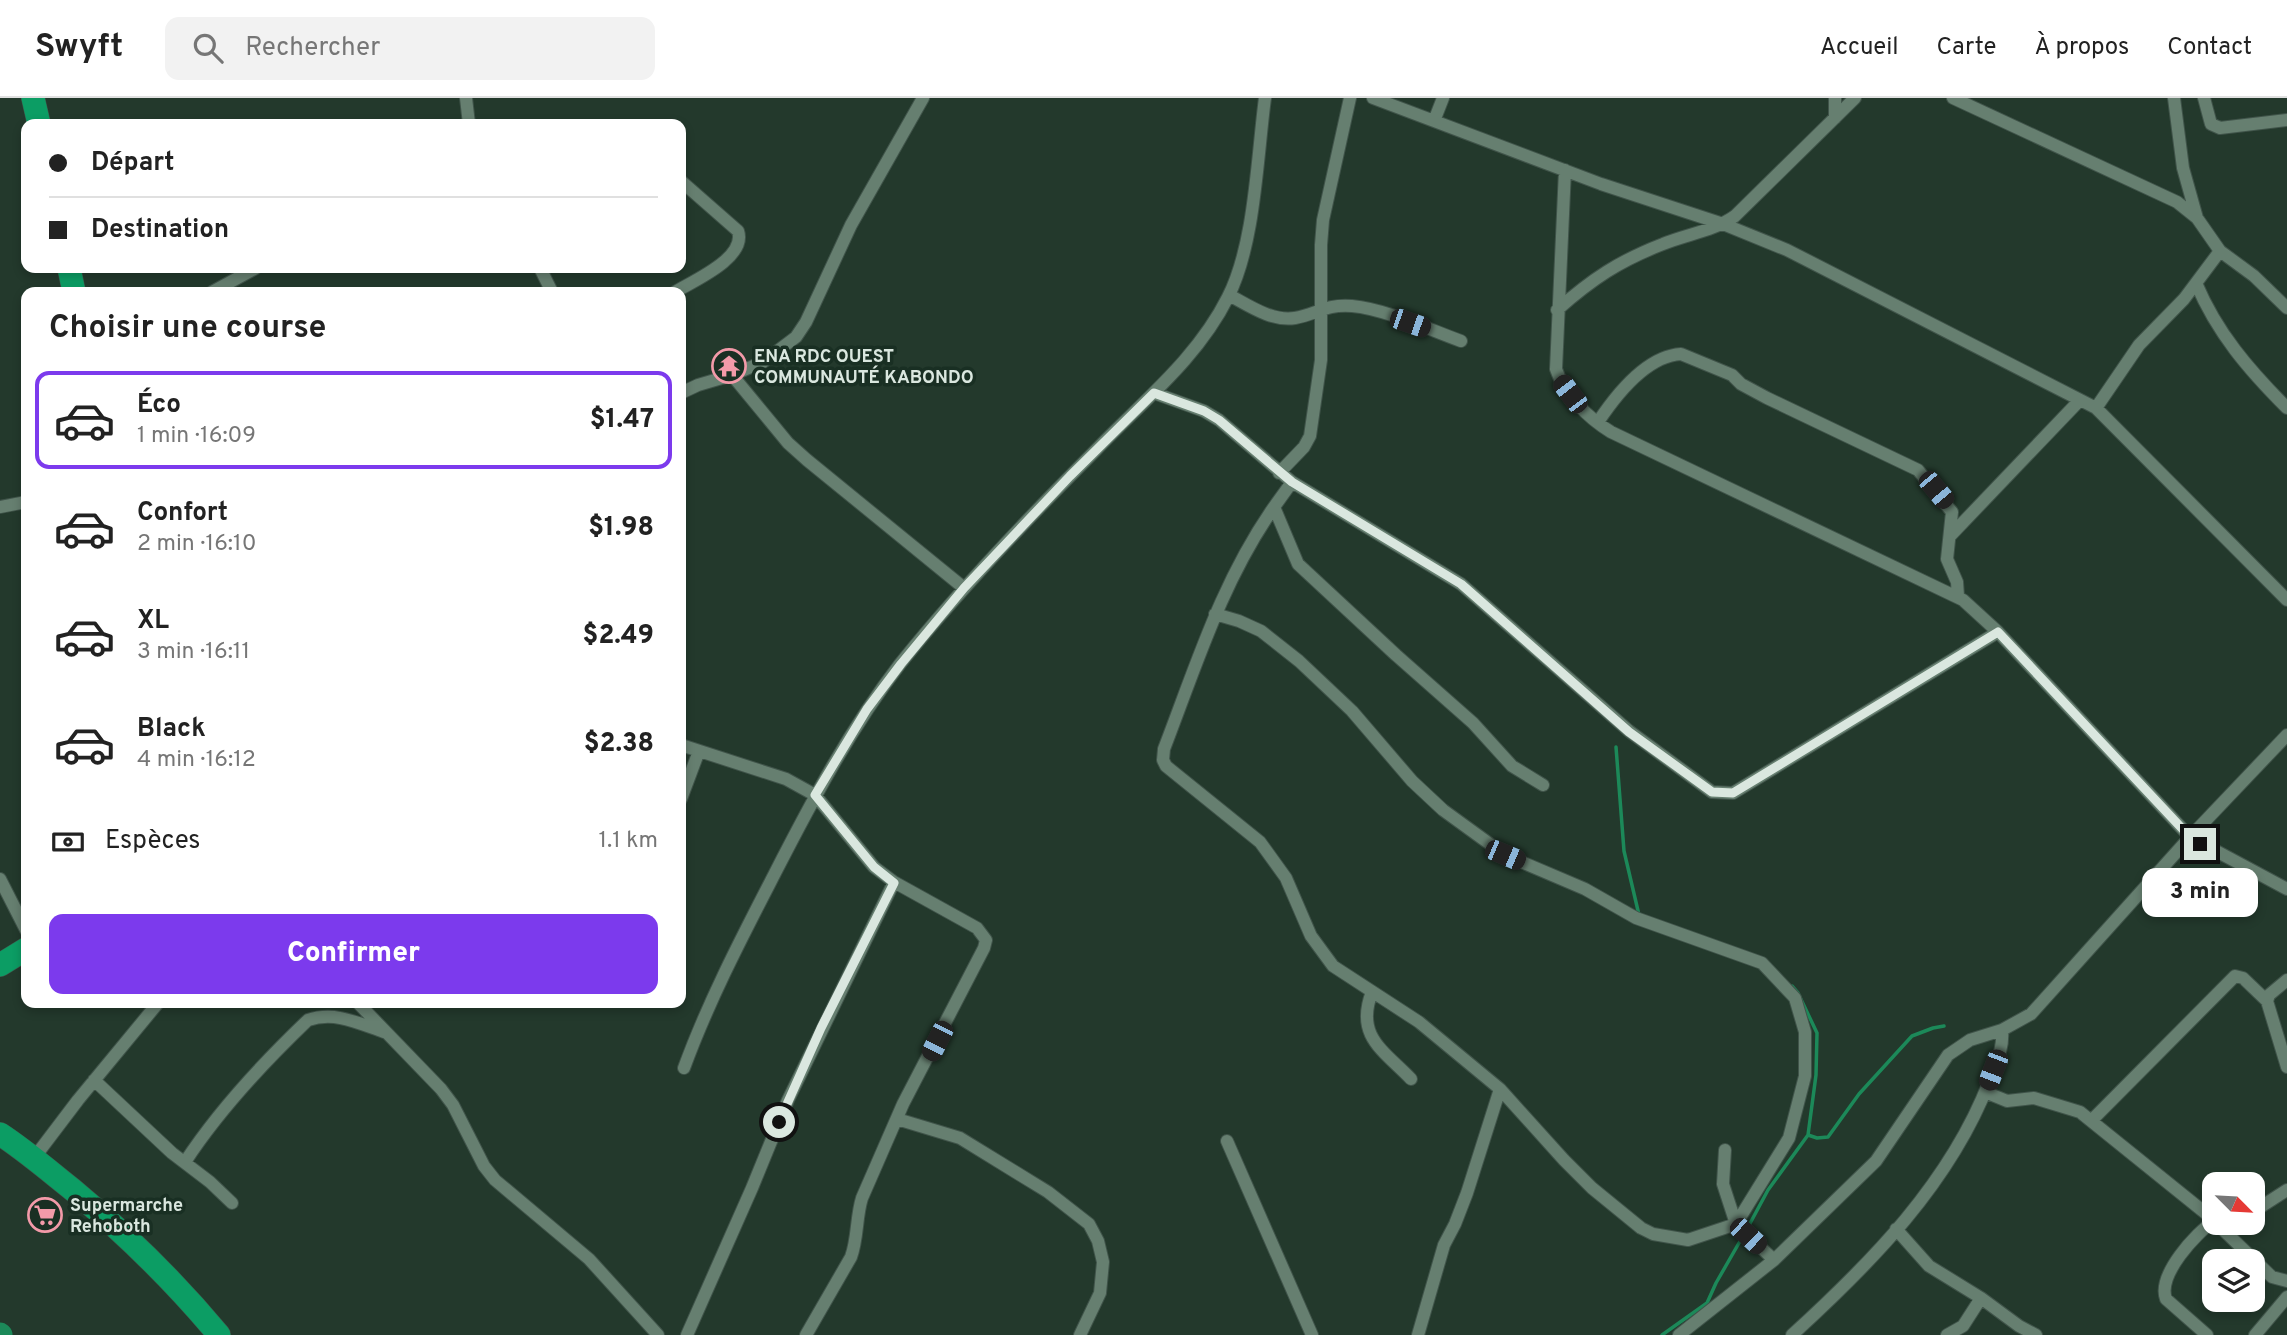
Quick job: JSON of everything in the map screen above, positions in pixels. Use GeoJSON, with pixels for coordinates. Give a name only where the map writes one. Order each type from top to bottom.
{"type":"FeatureCollection","features":[{"type":"Feature","properties":{"kind":"highway"},"geometry":{"type":"LineString","coordinates":[[33,98],[38,119]]}},
{"type":"Feature","properties":{"kind":"highway"},"geometry":{"type":"LineString","coordinates":[[2,965],[21,952]]}},
{"type":"Feature","properties":{"kind":"highway"},"geometry":{"type":"LineString","coordinates":[[0,1121],[6,1138],[34,1158],[138,1246],[180,1288],[219,1335]]}},
{"type":"Feature","properties":{"kind":"street"},"geometry":{"type":"LineString","coordinates":[[466,98],[468,119]]}},
{"type":"Feature","properties":{"kind":"street"},"geometry":{"type":"LineString","coordinates":[[686,391],[763,362],[796,337],[806,322],[851,225],[923,98]]}},
{"type":"Feature","properties":{"kind":"street"},"geometry":{"type":"LineString","coordinates":[[684,1068],[703,1017],[731,958],[815,795],[867,709],[964,588],[1203,340],[1229,295],[1247,245],[1265,98]]}},
{"type":"Feature","properties":{"kind":"street"},"geometry":{"type":"LineString","coordinates":[[1279,473],[1304,447],[1310,436],[1321,360],[1323,220],[1350,98]]}},
{"type":"Feature","properties":{"kind":"street"},"geometry":{"type":"LineString","coordinates":[[1373,98],[1565,170],[1723,224],[1807,261],[2096,408],[2287,600]]}},
{"type":"Feature","properties":{"kind":"street"},"geometry":{"type":"LineString","coordinates":[[1434,121],[1443,98]]}},
{"type":"Feature","properties":{"kind":"street"},"geometry":{"type":"LineString","coordinates":[[1835,98],[1835,118]]}},
{"type":"Feature","properties":{"kind":"street"},"geometry":{"type":"LineString","coordinates":[[1557,310],[1604,272],[1652,248],[1723,224],[1735,216],[1855,98]]}},
{"type":"Feature","properties":{"kind":"street"},"geometry":{"type":"LineString","coordinates":[[1953,98],[2177,202],[2197,218],[2220,251],[2259,281],[2287,308]]}},
{"type":"Feature","properties":{"kind":"street"},"geometry":{"type":"LineString","coordinates":[[2174,98],[2183,168],[2197,218]]}},
{"type":"Feature","properties":{"kind":"street"},"geometry":{"type":"LineString","coordinates":[[2204,98],[2211,124],[2220,128],[2287,120]]}},
{"type":"Feature","properties":{"kind":"street"},"geometry":{"type":"LineString","coordinates":[[1565,170],[1556,369],[1580,406],[1611,432],[1958,596],[1998,632],[2190,837],[2287,889]]}},
{"type":"Feature","properties":{"kind":"street"},"geometry":{"type":"LineString","coordinates":[[683,287],[723,263],[740,238],[738,231],[686,185]]}},
{"type":"Feature","properties":{"kind":"street"},"geometry":{"type":"LineString","coordinates":[[2096,408],[2139,345],[2184,299],[2220,251]]}},
{"type":"Feature","properties":{"kind":"street"},"geometry":{"type":"LineString","coordinates":[[221,287],[247,273]]}},
{"type":"Feature","properties":{"kind":"street"},"geometry":{"type":"LineString","coordinates":[[2196,283],[2211,317],[2235,352],[2287,408]]}},
{"type":"Feature","properties":{"kind":"street"},"geometry":{"type":"LineString","coordinates":[[1229,295],[1258,310],[1285,319],[1335,306],[1371,309],[1461,341]]}},
{"type":"Feature","properties":{"kind":"street"},"geometry":{"type":"LineString","coordinates":[[1598,422],[1617,394],[1644,370],[1665,358],[1681,354],[1732,375],[1741,384],[1767,398],[1918,470],[1950,508],[1951,535],[1947,559],[1957,582],[1958,596]]}},
{"type":"Feature","properties":{"kind":"street"},"geometry":{"type":"LineString","coordinates":[[733,375],[788,443],[964,588]]}},
{"type":"Feature","properties":{"kind":"street"},"geometry":{"type":"LineString","coordinates":[[1154,393],[1204,411],[1219,420],[1292,482],[1461,584],[1629,732],[1712,792],[1733,793],[1998,632]]}},
{"type":"Feature","properties":{"kind":"street"},"geometry":{"type":"LineString","coordinates":[[1951,535],[2080,400]]}},
{"type":"Feature","properties":{"kind":"street"},"geometry":{"type":"LineString","coordinates":[[1292,482],[1258,529],[1224,591],[1164,750],[1163,760],[1166,766],[1259,842],[1286,878],[1306,926],[1329,962],[1419,1021],[1500,1089],[1563,1160],[1641,1228],[1653,1234],[1688,1240],[1741,1229]]}},
{"type":"Feature","properties":{"kind":"street"},"geometry":{"type":"LineString","coordinates":[[0,508],[21,503]]}},
{"type":"Feature","properties":{"kind":"street"},"geometry":{"type":"LineString","coordinates":[[1274,507],[1298,564],[1354,618],[1473,723],[1511,766],[1543,785]]}},
{"type":"Feature","properties":{"kind":"street"},"geometry":{"type":"LineString","coordinates":[[1215,614],[1240,621],[1261,631],[1299,661],[1352,711],[1412,781],[1443,810],[1505,855],[1585,889],[1636,918],[1762,963],[1795,998],[1805,1032],[1805,1076],[1802,1089],[1789,1138],[1757,1193],[1741,1229]]}},
{"type":"Feature","properties":{"kind":"street"},"geometry":{"type":"LineString","coordinates":[[1679,1335],[1774,1260],[1876,1161],[1948,1055],[1970,1040],[2001,1030],[2031,1014],[2190,837],[2287,735]]}},
{"type":"Feature","properties":{"kind":"street"},"geometry":{"type":"LineString","coordinates":[[686,747],[786,779],[815,795],[874,867],[894,883],[977,928],[986,940],[985,948],[897,1119],[858,1210],[855,1248],[851,1257],[806,1335]]}},
{"type":"Feature","properties":{"kind":"street"},"geometry":{"type":"LineString","coordinates":[[686,786],[699,751]]}},
{"type":"Feature","properties":{"kind":"street"},"geometry":{"type":"LineString","coordinates":[[0,879],[21,920]]}},
{"type":"Feature","properties":{"kind":"street"},"geometry":{"type":"LineString","coordinates":[[687,1335],[788,1100],[894,883]]}},
{"type":"Feature","properties":{"kind":"street"},"geometry":{"type":"LineString","coordinates":[[2092,1120],[2235,976],[2243,978],[2267,1001],[2287,1067]]}},
{"type":"Feature","properties":{"kind":"street"},"geometry":{"type":"LineString","coordinates":[[2267,1001],[2269,995],[2287,980]]}},
{"type":"Feature","properties":{"kind":"street"},"geometry":{"type":"LineString","coordinates":[[1372,992],[1366,1006],[1365,1020],[1371,1037],[1411,1079]]}},
{"type":"Feature","properties":{"kind":"street"},"geometry":{"type":"LineString","coordinates":[[34,1158],[154,1008]]}},
{"type":"Feature","properties":{"kind":"street"},"geometry":{"type":"LineString","coordinates":[[363,1008],[440,1088],[453,1105],[484,1166],[495,1180],[589,1259],[658,1335]]}},
{"type":"Feature","properties":{"kind":"street"},"geometry":{"type":"LineString","coordinates":[[185,1162],[203,1134],[231,1100],[308,1020],[321,1015],[336,1015],[386,1033]]}},
{"type":"Feature","properties":{"kind":"street"},"geometry":{"type":"LineString","coordinates":[[1792,1335],[1896,1229],[1934,1184],[1957,1150],[1985,1092],[2002,1049],[2001,1030]]}},
{"type":"Feature","properties":{"kind":"street"},"geometry":{"type":"LineString","coordinates":[[94,1080],[172,1153],[232,1203]]}},
{"type":"Feature","properties":{"kind":"street"},"geometry":{"type":"LineString","coordinates":[[1418,1335],[1444,1245],[1467,1193],[1500,1089]]}},
{"type":"Feature","properties":{"kind":"street"},"geometry":{"type":"LineString","coordinates":[[1985,1092],[2007,1101],[2034,1098],[2080,1112],[2202,1211]]}},
{"type":"Feature","properties":{"kind":"street"},"geometry":{"type":"LineString","coordinates":[[897,1119],[960,1138],[1048,1192],[1089,1224],[1098,1241],[1103,1262],[1100,1293],[1080,1335]]}},
{"type":"Feature","properties":{"kind":"street"},"geometry":{"type":"LineString","coordinates":[[1227,1140],[1312,1335]]}},
{"type":"Feature","properties":{"kind":"street"},"geometry":{"type":"LineString","coordinates":[[1725,1150],[1723,1184],[1741,1229],[1774,1260]]}},
{"type":"Feature","properties":{"kind":"street"},"geometry":{"type":"LineString","coordinates":[[2265,1204],[2287,1190]]}},
{"type":"Feature","properties":{"kind":"street"},"geometry":{"type":"LineString","coordinates":[[1896,1229],[1929,1266],[1981,1298],[2018,1326],[2036,1335]]}},
{"type":"Feature","properties":{"kind":"street"},"geometry":{"type":"LineString","coordinates":[[2202,1232],[2188,1245],[2172,1270],[2163,1291],[2166,1299],[2207,1335]]}},
{"type":"Feature","properties":{"kind":"street"},"geometry":{"type":"LineString","coordinates":[[2230,1236],[2272,1277],[2287,1281]]}},
{"type":"Feature","properties":{"kind":"street"},"geometry":{"type":"LineString","coordinates":[[2255,1335],[2287,1297]]}},
{"type":"Feature","properties":{"kind":"street"},"geometry":{"type":"LineString","coordinates":[[1947,1335],[1963,1326],[1981,1298]]}},
{"type":"Feature","properties":{"kind":"waterway"},"geometry":{"type":"LineString","coordinates":[[1616,747],[1624,851],[1639,915]]}},
{"type":"Feature","properties":{"kind":"waterway"},"geometry":{"type":"LineString","coordinates":[[1747,1229],[1768,1190],[1808,1135],[1816,1075],[1817,1033],[1792,986]]}},
{"type":"Feature","properties":{"kind":"waterway"},"geometry":{"type":"LineString","coordinates":[[1808,1135],[1828,1137],[1859,1094],[1912,1036],[1944,1026]]}},
{"type":"Feature","properties":{"kind":"waterway"},"geometry":{"type":"LineString","coordinates":[[1662,1335],[1707,1303],[1743,1236]]}},
{"type":"Feature","properties":{"kind":"place","name":"ENA RDC OUEST COMMUNAUTÉ KABONDO"},"geometry":{"type":"Point","coordinates":[729,366]}},
{"type":"Feature","properties":{"kind":"place","name":"Supermarche Rehoboth"},"geometry":{"type":"Point","coordinates":[45,1215]}},
{"type":"Feature","properties":{"kind":"route"},"geometry":{"type":"LineString","coordinates":[[779,1122],[821,1028],[894,883],[874,867],[815,795],[867,709],[964,588],[1105,440],[1154,393],[1204,411],[1219,420],[1292,482],[1461,584],[1629,732],[1712,792],[1733,793],[1998,632],[2190,837],[2200,844]]}}]}
